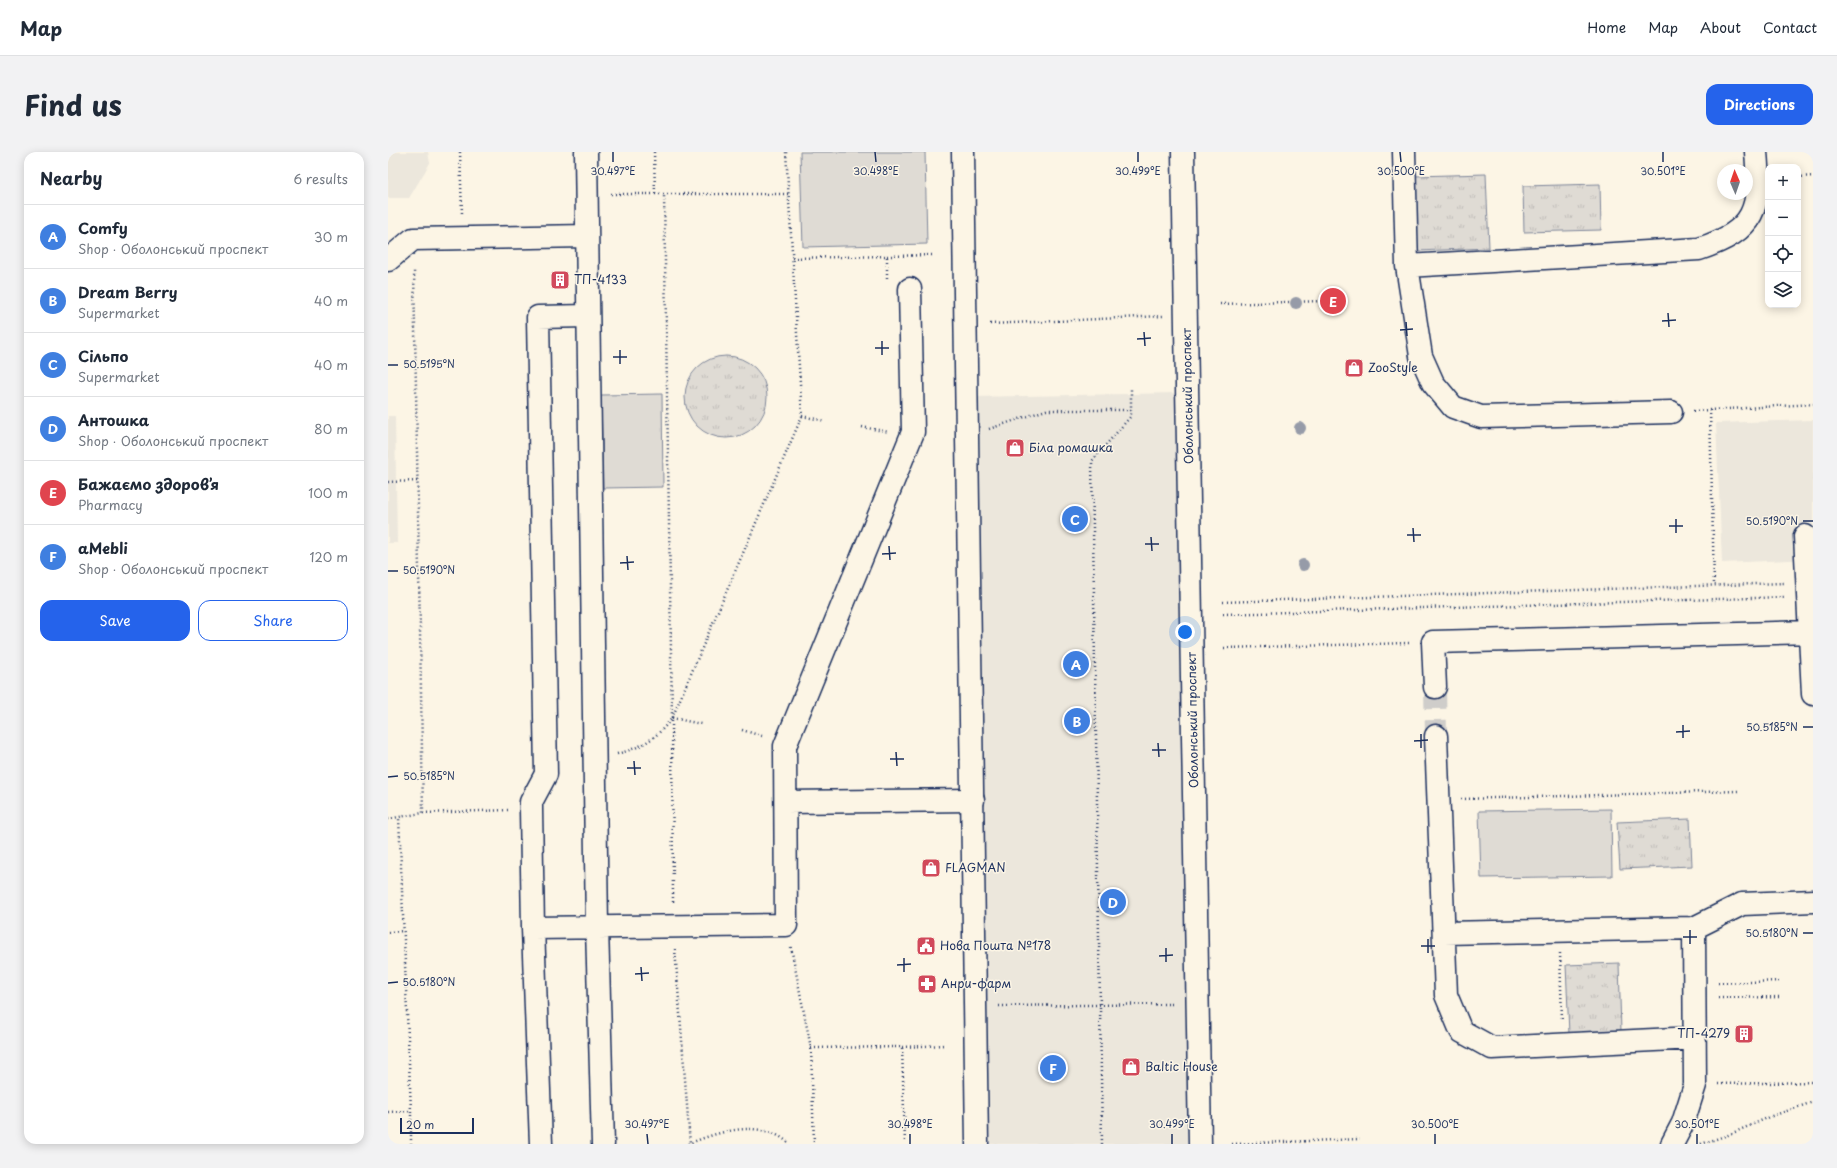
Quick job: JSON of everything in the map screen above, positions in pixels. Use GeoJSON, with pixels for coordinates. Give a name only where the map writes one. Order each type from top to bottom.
{"type":"FeatureCollection","features":[{"type":"Feature","properties":{"kind":"main road"},"geometry":{"type":"LineString","coordinates":[[586,152],[597,927],[603,1144]]}},
{"type":"Feature","properties":{"kind":"main road"},"geometry":{"type":"LineString","coordinates":[[963,152],[965,392],[973,800],[977,1144]]}},
{"type":"Feature","properties":{"kind":"main road","name":"Оболонський проспект"},"geometry":{"type":"LineString","coordinates":[[1183,152],[1200,1144]]}},
{"type":"Feature","properties":{"kind":"main road"},"geometry":{"type":"LineString","coordinates":[[1404,152],[1408,266],[1421,356],[1433,383],[1452,406],[1482,417],[1670,412]]}},
{"type":"Feature","properties":{"kind":"main road"},"geometry":{"type":"LineString","coordinates":[[1408,266],[1699,249],[1719,242],[1736,232],[1749,218],[1757,199],[1758,179],[1756,152]]}},
{"type":"Feature","properties":{"kind":"main road"},"geometry":{"type":"LineString","coordinates":[[388,260],[413,239],[587,236]]}},
{"type":"Feature","properties":{"kind":"main road"},"geometry":{"type":"LineString","coordinates":[[533,928],[786,925],[785,746],[913,432],[910,289]]}},
{"type":"Feature","properties":{"kind":"main road"},"geometry":{"type":"LineString","coordinates":[[541,1144],[533,928],[531,809],[531,802],[546,774],[538,317],[588,316]]}},
{"type":"Feature","properties":{"kind":"main road"},"geometry":{"type":"LineString","coordinates":[[1804,536],[1811,632],[1813,694]]}},
{"type":"Feature","properties":{"kind":"main road"},"geometry":{"type":"LineString","coordinates":[[1435,687],[1433,642],[1811,632]]}},
{"type":"Feature","properties":{"kind":"main road"},"geometry":{"type":"LineString","coordinates":[[1436,736],[1446,995],[1461,1031],[1492,1048],[1694,1038]]}},
{"type":"Feature","properties":{"kind":"main road"},"geometry":{"type":"LineString","coordinates":[[786,802],[973,800]]}},
{"type":"Feature","properties":{"kind":"main road"},"geometry":{"type":"LineString","coordinates":[[1444,933],[1694,928],[1742,904],[1813,901]]}},
{"type":"Feature","properties":{"kind":"main road"},"geometry":{"type":"LineString","coordinates":[[1672,1144],[1683,1123],[1695,1085],[1694,928]]}},
{"type":"Feature","properties":{"kind":"path"},"geometry":{"type":"LineString","coordinates":[[460,152],[462,238]]}},
{"type":"Feature","properties":{"kind":"path"},"geometry":{"type":"LineString","coordinates":[[654,152],[655,194]]}},
{"type":"Feature","properties":{"kind":"path"},"geometry":{"type":"LineString","coordinates":[[595,761],[645,744],[662,730],[672,718],[802,416],[786,152]]}},
{"type":"Feature","properties":{"kind":"path"},"geometry":{"type":"LineString","coordinates":[[1801,176],[1813,176]]}},
{"type":"Feature","properties":{"kind":"path"},"geometry":{"type":"LineString","coordinates":[[586,194],[788,194]]}},
{"type":"Feature","properties":{"kind":"path"},"geometry":{"type":"LineString","coordinates":[[664,194],[672,718],[673,926],[690,1144],[716,1133],[741,1129],[765,1130],[790,1144]]}},
{"type":"Feature","properties":{"kind":"path"},"geometry":{"type":"LineString","coordinates":[[413,239],[423,813]]}},
{"type":"Feature","properties":{"kind":"path"},"geometry":{"type":"LineString","coordinates":[[792,258],[933,255]]}},
{"type":"Feature","properties":{"kind":"path"},"geometry":{"type":"LineString","coordinates":[[887,256],[887,287]]}},
{"type":"Feature","properties":{"kind":"path"},"geometry":{"type":"LineString","coordinates":[[1220,304],[1322,301]]}},
{"type":"Feature","properties":{"kind":"path"},"geometry":{"type":"LineString","coordinates":[[986,324],[1169,316]]}},
{"type":"Feature","properties":{"kind":"path"},"geometry":{"type":"LineString","coordinates":[[1102,1144],[1092,461],[1130,416],[1131,387]]}},
{"type":"Feature","properties":{"kind":"path"},"geometry":{"type":"LineString","coordinates":[[1670,412],[1813,404]]}},
{"type":"Feature","properties":{"kind":"path"},"geometry":{"type":"LineString","coordinates":[[985,431],[1046,410],[1131,410]]}},
{"type":"Feature","properties":{"kind":"path"},"geometry":{"type":"LineString","coordinates":[[1710,410],[1714,586]]}},
{"type":"Feature","properties":{"kind":"path"},"geometry":{"type":"LineString","coordinates":[[802,416],[825,421]]}},
{"type":"Feature","properties":{"kind":"path"},"geometry":{"type":"LineString","coordinates":[[862,427],[891,433],[890,425]]}},
{"type":"Feature","properties":{"kind":"path"},"geometry":{"type":"LineString","coordinates":[[663,461],[668,461]]}},
{"type":"Feature","properties":{"kind":"path"},"geometry":{"type":"LineString","coordinates":[[388,482],[417,481]]}},
{"type":"Feature","properties":{"kind":"path"},"geometry":{"type":"LineString","coordinates":[[1223,602],[1714,586],[1808,589]]}},
{"type":"Feature","properties":{"kind":"path"},"geometry":{"type":"LineString","coordinates":[[1223,614],[1808,589]]}},
{"type":"Feature","properties":{"kind":"path"},"geometry":{"type":"LineString","coordinates":[[1224,648],[1433,642]]}},
{"type":"Feature","properties":{"kind":"path"},"geometry":{"type":"LineString","coordinates":[[672,718],[701,724]]}},
{"type":"Feature","properties":{"kind":"path"},"geometry":{"type":"LineString","coordinates":[[762,744],[762,736],[765,729]]}},
{"type":"Feature","properties":{"kind":"path"},"geometry":{"type":"LineString","coordinates":[[742,730],[762,736]]}},
{"type":"Feature","properties":{"kind":"path"},"geometry":{"type":"LineString","coordinates":[[1438,800],[1738,791]]}},
{"type":"Feature","properties":{"kind":"path"},"geometry":{"type":"LineString","coordinates":[[388,819],[423,813],[531,809]]}},
{"type":"Feature","properties":{"kind":"path"},"geometry":{"type":"LineString","coordinates":[[399,818],[411,1111],[411,1144]]}},
{"type":"Feature","properties":{"kind":"path"},"geometry":{"type":"LineString","coordinates":[[786,925],[811,1048],[814,1144]]}},
{"type":"Feature","properties":{"kind":"path"},"geometry":{"type":"LineString","coordinates":[[388,932],[403,931]]}},
{"type":"Feature","properties":{"kind":"path"},"geometry":{"type":"LineString","coordinates":[[1559,931],[1563,1044]]}},
{"type":"Feature","properties":{"kind":"path"},"geometry":{"type":"LineString","coordinates":[[1694,991],[1781,981]]}},
{"type":"Feature","properties":{"kind":"path"},"geometry":{"type":"LineString","coordinates":[[1694,991],[1782,997]]}},
{"type":"Feature","properties":{"kind":"path"},"geometry":{"type":"LineString","coordinates":[[996,1006],[1173,1004]]}},
{"type":"Feature","properties":{"kind":"path"},"geometry":{"type":"LineString","coordinates":[[811,1048],[945,1045]]}},
{"type":"Feature","properties":{"kind":"path"},"geometry":{"type":"LineString","coordinates":[[902,1046],[905,1144]]}},
{"type":"Feature","properties":{"kind":"path"},"geometry":{"type":"LineString","coordinates":[[1695,1085],[1813,1082]]}},
{"type":"Feature","properties":{"kind":"path"},"geometry":{"type":"LineString","coordinates":[[1701,1144],[1728,1135],[1772,1116],[1813,1102]]}},
{"type":"Feature","properties":{"kind":"path"},"geometry":{"type":"LineString","coordinates":[[388,1112],[411,1111]]}},
{"type":"Feature","properties":{"kind":"path"},"geometry":{"type":"LineString","coordinates":[[1232,1144],[1360,1139]]}},
{"type":"Feature","properties":{"kind":"shaded area"},"geometry":{"type":"Polygon","coordinates":[[[388,152],[428,152],[430,163],[409,198],[388,198],[388,152]]]}},
{"type":"Feature","properties":{"kind":"shaded area"},"geometry":{"type":"Polygon","coordinates":[[[1178,393],[1190,1144],[982,1144],[970,397],[1178,393]]]}},
{"type":"Feature","properties":{"kind":"shaded area"},"geometry":{"type":"Polygon","coordinates":[[[388,416],[395,416],[397,543],[388,543],[388,416]]]}},
{"type":"Feature","properties":{"kind":"shaded area"},"geometry":{"type":"Polygon","coordinates":[[[1813,420],[1813,559],[1722,563],[1716,423],[1813,420]]]}},
{"type":"Feature","properties":{"kind":"green space"},"geometry":{"type":"Polygon","coordinates":[[[800,152],[925,152],[927,244],[803,247],[800,152]]]}},
{"type":"Feature","properties":{"kind":"green space"},"geometry":{"type":"Polygon","coordinates":[[[1486,174],[1489,248],[1417,251],[1415,176],[1486,174]]]}},
{"type":"Feature","properties":{"kind":"green space"},"geometry":{"type":"Polygon","coordinates":[[[1600,184],[1601,230],[1524,232],[1523,186],[1600,184]]]}},
{"type":"Feature","properties":{"kind":"green space"},"geometry":{"type":"Polygon","coordinates":[[[726,356],[742,359],[755,368],[764,381],[767,397],[764,413],[755,426],[742,435],[726,438],[710,435],[697,426],[688,413],[685,397],[688,381],[697,368],[710,359],[726,356]]]}},
{"type":"Feature","properties":{"kind":"green space"},"geometry":{"type":"Polygon","coordinates":[[[662,394],[663,487],[603,488],[601,395],[662,394]]]}},
{"type":"Feature","properties":{"kind":"green space"},"geometry":{"type":"Polygon","coordinates":[[[1611,809],[1612,876],[1481,878],[1479,811],[1611,809]]]}},
{"type":"Feature","properties":{"kind":"green space"},"geometry":{"type":"Polygon","coordinates":[[[1690,819],[1692,866],[1620,869],[1617,822],[1690,819]]]}},
{"type":"Feature","properties":{"kind":"green space"},"geometry":{"type":"Polygon","coordinates":[[[1619,963],[1621,1032],[1569,1034],[1566,965],[1619,963]]]}},
{"type":"Feature","properties":{"kind":"tunnel"},"geometry":{"type":"LineString","coordinates":[[1435,687],[1436,736]]}},
{"type":"Feature","properties":{"kind":"place","name":"ТП-4133"},"geometry":{"type":"Point","coordinates":[560,280]}},
{"type":"Feature","properties":{"kind":"place","name":"Бажаємо здоровʼя"},"geometry":{"type":"Point","coordinates":[1333,301]}},
{"type":"Feature","properties":{"kind":"place","name":"ZooStyle"},"geometry":{"type":"Point","coordinates":[1354,368]}},
{"type":"Feature","properties":{"kind":"place","name":"Біла ромашка"},"geometry":{"type":"Point","coordinates":[1015,448]}},
{"type":"Feature","properties":{"kind":"place","name":"Сільпо"},"geometry":{"type":"Point","coordinates":[1075,519]}},
{"type":"Feature","properties":{"kind":"place","name":"Comfy"},"geometry":{"type":"Point","coordinates":[1076,664]}},
{"type":"Feature","properties":{"kind":"place","name":"Dream Berry"},"geometry":{"type":"Point","coordinates":[1077,721]}},
{"type":"Feature","properties":{"kind":"place","name":"FLAGMAN"},"geometry":{"type":"Point","coordinates":[931,868]}},
{"type":"Feature","properties":{"kind":"place","name":"Антошка"},"geometry":{"type":"Point","coordinates":[1113,902]}},
{"type":"Feature","properties":{"kind":"place","name":"Нова Пошта №178"},"geometry":{"type":"Point","coordinates":[926,946]}},
{"type":"Feature","properties":{"kind":"place","name":"Анри-фарм"},"geometry":{"type":"Point","coordinates":[927,984]}},
{"type":"Feature","properties":{"kind":"place","name":"ТП-4279"},"geometry":{"type":"Point","coordinates":[1744,1034]}},
{"type":"Feature","properties":{"kind":"place","name":"Baltic House"},"geometry":{"type":"Point","coordinates":[1131,1067]}},
{"type":"Feature","properties":{"kind":"place","name":"aMebli"},"geometry":{"type":"Point","coordinates":[1053,1068]}}]}
